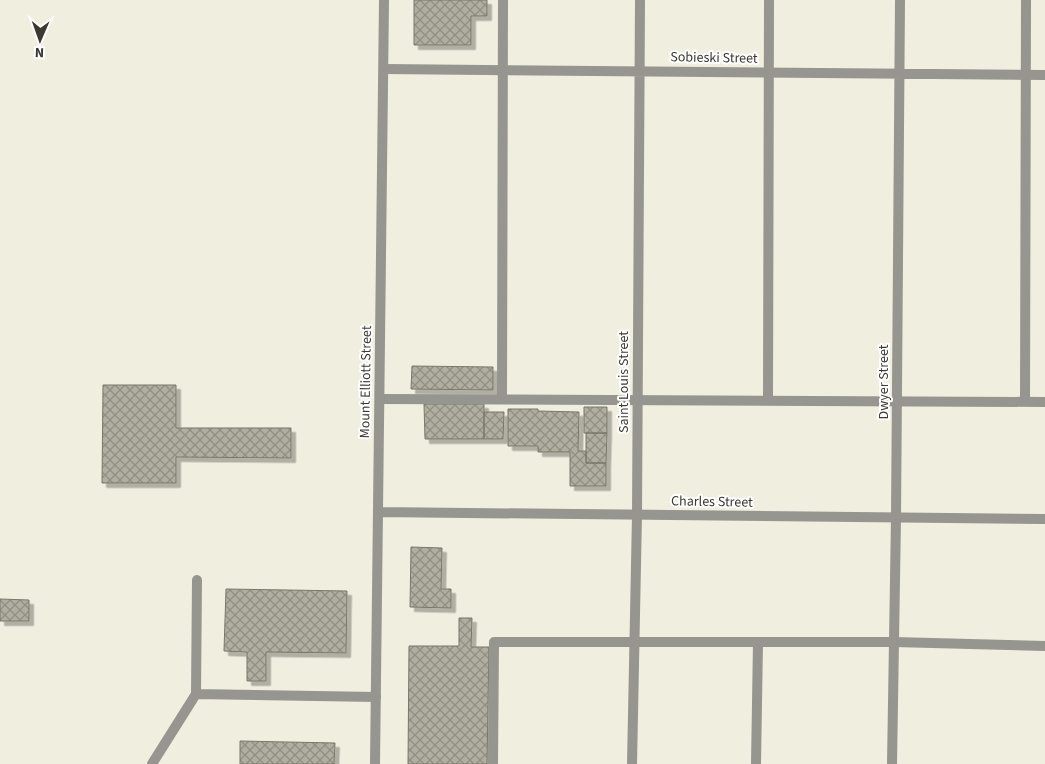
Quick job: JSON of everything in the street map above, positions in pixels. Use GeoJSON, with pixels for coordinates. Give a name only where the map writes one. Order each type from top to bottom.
{"type":"FeatureCollection","features":[{"type":"Feature","properties":{"kind":"street","name":"Mount Elliott Street"},"geometry":{"type":"LineString","coordinates":[[375,764],[384,0]]}},
{"type":"Feature","properties":{"kind":"street"},"geometry":{"type":"LineString","coordinates":[[502,399],[503,0]]}},
{"type":"Feature","properties":{"kind":"street","name":"Saint Louis Street"},"geometry":{"type":"LineString","coordinates":[[632,764],[637,515],[640,0]]}},
{"type":"Feature","properties":{"kind":"street"},"geometry":{"type":"LineString","coordinates":[[768,0],[768,401]]}},
{"type":"Feature","properties":{"kind":"street","name":"Dwyer Street"},"geometry":{"type":"LineString","coordinates":[[892,764],[900,0]]}},
{"type":"Feature","properties":{"kind":"street"},"geometry":{"type":"LineString","coordinates":[[1025,402],[1026,0]]}},
{"type":"Feature","properties":{"kind":"street","name":"Sobieski Street"},"geometry":{"type":"LineString","coordinates":[[384,69],[1045,75]]}},
{"type":"Feature","properties":{"kind":"street"},"geometry":{"type":"LineString","coordinates":[[380,399],[1045,402]]}},
{"type":"Feature","properties":{"kind":"street","name":"Charles Street"},"geometry":{"type":"LineString","coordinates":[[379,512],[1045,519]]}},
{"type":"Feature","properties":{"kind":"street"},"geometry":{"type":"LineString","coordinates":[[152,764],[196,694],[197,580]]}},
{"type":"Feature","properties":{"kind":"street"},"geometry":{"type":"LineString","coordinates":[[493,764],[494,642],[894,642],[1045,646]]}},
{"type":"Feature","properties":{"kind":"street"},"geometry":{"type":"LineString","coordinates":[[756,764],[758,642]]}},
{"type":"Feature","properties":{"kind":"street"},"geometry":{"type":"LineString","coordinates":[[196,694],[376,697]]}},
{"type":"Feature","properties":{"kind":"building"},"geometry":{"type":"Polygon","coordinates":[[[414,0],[487,0],[487,16],[471,16],[471,45],[414,45],[414,0]]]}},
{"type":"Feature","properties":{"kind":"building"},"geometry":{"type":"Polygon","coordinates":[[[412,366],[493,367],[493,390],[411,389],[412,366]]]}},
{"type":"Feature","properties":{"kind":"building"},"geometry":{"type":"Polygon","coordinates":[[[103,385],[176,385],[176,428],[291,428],[291,458],[176,457],[176,483],[102,483],[103,385]]]}},
{"type":"Feature","properties":{"kind":"building"},"geometry":{"type":"Polygon","coordinates":[[[424,404],[484,404],[484,439],[425,439],[424,404]]]}},
{"type":"Feature","properties":{"kind":"building"},"geometry":{"type":"Polygon","coordinates":[[[584,407],[607,407],[607,433],[584,433],[584,407]]]}},
{"type":"Feature","properties":{"kind":"building"},"geometry":{"type":"Polygon","coordinates":[[[508,409],[579,412],[578,451],[586,451],[586,463],[606,463],[606,486],[570,486],[570,452],[538,452],[538,446],[508,446],[508,409]]]}},
{"type":"Feature","properties":{"kind":"building"},"geometry":{"type":"Polygon","coordinates":[[[484,412],[504,412],[503,439],[484,439],[484,412]]]}},
{"type":"Feature","properties":{"kind":"building"},"geometry":{"type":"Polygon","coordinates":[[[586,433],[607,433],[606,463],[586,463],[586,433]]]}},
{"type":"Feature","properties":{"kind":"building"},"geometry":{"type":"Polygon","coordinates":[[[411,547],[442,548],[441,589],[451,589],[451,608],[410,607],[411,547]]]}},
{"type":"Feature","properties":{"kind":"building"},"geometry":{"type":"Polygon","coordinates":[[[226,589],[347,591],[346,653],[266,652],[266,681],[247,681],[247,652],[224,651],[226,589]]]}},
{"type":"Feature","properties":{"kind":"building"},"geometry":{"type":"Polygon","coordinates":[[[0,599],[29,600],[29,621],[0,621],[0,599]]]}},
{"type":"Feature","properties":{"kind":"building"},"geometry":{"type":"Polygon","coordinates":[[[459,618],[472,618],[471,647],[489,647],[487,764],[408,764],[409,646],[459,646],[459,618]]]}},
{"type":"Feature","properties":{"kind":"building"},"geometry":{"type":"Polygon","coordinates":[[[240,741],[335,743],[334,764],[240,764],[240,741]]]}}]}
